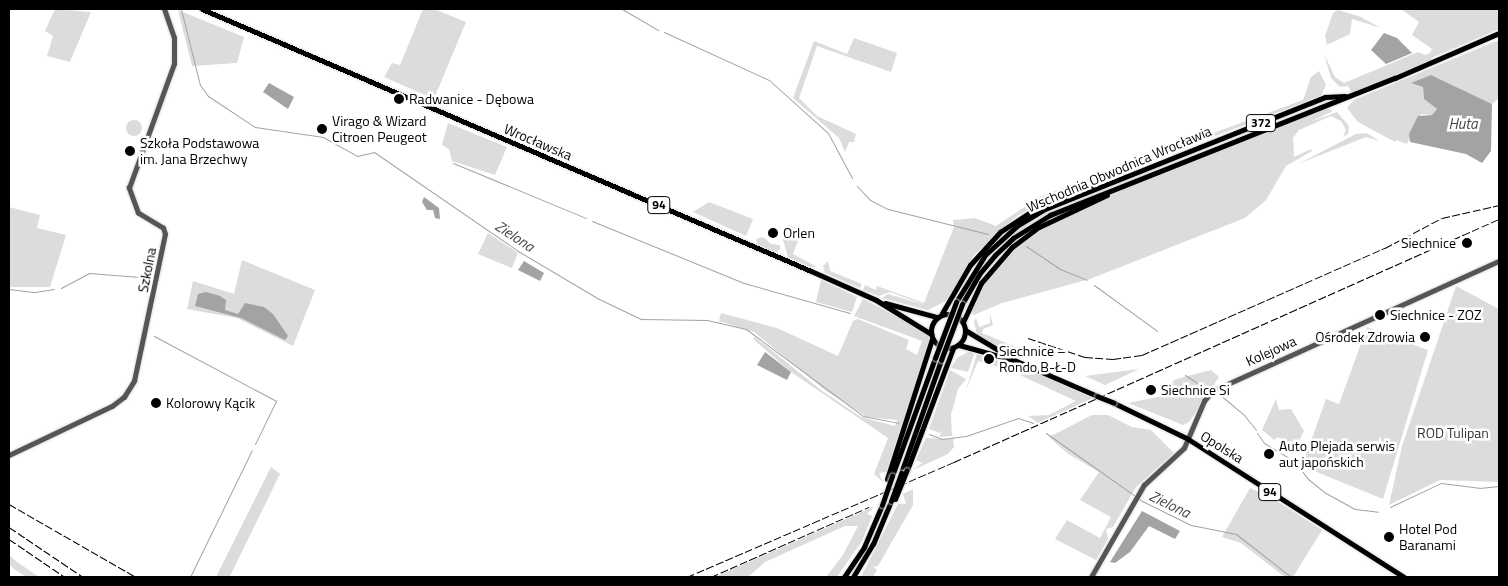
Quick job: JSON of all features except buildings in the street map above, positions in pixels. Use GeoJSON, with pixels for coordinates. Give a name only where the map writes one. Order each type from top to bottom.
{"type":"FeatureCollection","features":[{"type":"Feature","properties":{"kind":"main road","name":"Wrocławska"},"geometry":{"type":"LineString","coordinates":[[202,9],[876,300]]}},
{"type":"Feature","properties":{"kind":"main road","name":"Wschodnia Obwodnica Wrocławia"},"geometry":{"type":"LineString","coordinates":[[893,500],[962,304],[988,263],[1021,232],[1056,212],[1350,96],[1499,33]]}},
{"type":"Feature","properties":{"kind":"main road","name":"Wschodnia Obwodnica Wrocławia"},"geometry":{"type":"LineString","coordinates":[[890,478],[956,302],[976,266],[1018,225],[1050,207],[1109,182],[1324,97],[1350,96]]}},
{"type":"Feature","properties":{"kind":"main road"},"geometry":{"type":"LineString","coordinates":[[844,577],[864,547],[882,505],[931,337],[939,316],[970,265],[1000,232],[1044,203],[1109,182]]}},
{"type":"Feature","properties":{"kind":"main road"},"geometry":{"type":"LineString","coordinates":[[852,577],[873,544],[908,470],[953,348],[959,344],[965,330],[963,322],[981,283],[1012,248],[1040,227],[1128,184]]}},
{"type":"Feature","properties":{"kind":"main road","name":"94"},"geometry":{"type":"LineString","coordinates":[[876,300],[939,316],[953,314],[963,322]]}},
{"type":"Feature","properties":{"kind":"main road","name":"94"},"geometry":{"type":"LineString","coordinates":[[876,300],[931,337],[941,347],[953,348]]}},
{"type":"Feature","properties":{"kind":"main road","name":"Opolska"},"geometry":{"type":"LineString","coordinates":[[965,330],[1014,360]]}},
{"type":"Feature","properties":{"kind":"main road","name":"Opolska"},"geometry":{"type":"LineString","coordinates":[[959,344],[1014,360],[1097,396],[1188,439],[1404,577]]}},
{"type":"Feature","properties":{"kind":"street","name":"Szkolna"},"geometry":{"type":"LineString","coordinates":[[9,455],[112,406],[121,399],[134,381],[165,234],[162,228],[138,213],[129,188],[174,64],[174,38],[164,9]]}},
{"type":"Feature","properties":{"kind":"street","name":"Kolejowa"},"geometry":{"type":"LineString","coordinates":[[1091,577],[1141,491],[1184,448],[1204,401],[1212,391],[1499,262]]}},
{"type":"Feature","properties":{"kind":"green space"},"geometry":{"type":"Polygon","coordinates":[[[55,9],[91,12],[70,62],[47,56],[53,36],[45,31],[55,9]]]}},
{"type":"Feature","properties":{"kind":"green space"},"geometry":{"type":"Polygon","coordinates":[[[423,9],[434,9],[466,22],[434,99],[384,77],[392,63],[400,65],[423,9]]]}},
{"type":"Feature","properties":{"kind":"green space"},"geometry":{"type":"Polygon","coordinates":[[[1401,9],[1499,9],[1499,29],[1431,58],[1433,61],[1345,95],[1351,91],[1348,86],[1340,87],[1331,78],[1324,54],[1335,77],[1344,83],[1418,52],[1425,55],[1430,53],[1432,49],[1412,35],[1419,22],[1401,9]]]}},
{"type":"Feature","properties":{"kind":"green space"},"geometry":{"type":"Polygon","coordinates":[[[178,10],[244,37],[237,63],[192,66],[178,10]]]}},
{"type":"Feature","properties":{"kind":"green space"},"geometry":{"type":"Polygon","coordinates":[[[1338,10],[1361,17],[1381,28],[1352,19],[1350,34],[1327,45],[1325,36],[1333,13],[1338,10]]]}},
{"type":"Feature","properties":{"kind":"green space"},"geometry":{"type":"Polygon","coordinates":[[[854,38],[897,53],[891,72],[817,46],[799,98],[817,116],[856,134],[854,142],[849,142],[845,152],[839,138],[793,98],[814,41],[847,54],[854,38]]]}},
{"type":"Feature","properties":{"kind":"green space"},"geometry":{"type":"Polygon","coordinates":[[[1499,40],[1499,98],[1492,104],[1431,75],[1412,83],[1423,87],[1424,99],[1437,109],[1432,115],[1421,114],[1407,144],[1396,140],[1395,142],[1358,122],[1347,108],[1354,100],[1499,40]]]}},
{"type":"Feature","properties":{"kind":"green space"},"geometry":{"type":"Polygon","coordinates":[[[1319,71],[1326,85],[1321,96],[1050,198],[1017,216],[974,255],[946,301],[928,310],[882,298],[888,294],[925,305],[890,292],[879,296],[863,290],[865,285],[876,290],[877,286],[924,303],[954,227],[953,220],[975,218],[996,226],[1039,197],[1303,100],[1311,77],[1319,71]]]}},
{"type":"Feature","properties":{"kind":"green space"},"geometry":{"type":"Polygon","coordinates":[[[1323,100],[1036,219],[994,253],[958,303],[986,259],[1008,236],[1033,219],[1323,100]]]}},
{"type":"Feature","properties":{"kind":"green space"},"geometry":{"type":"Polygon","coordinates":[[[1326,108],[1333,111],[1310,122],[1337,112],[1349,126],[1348,134],[1343,137],[1346,130],[1341,121],[1331,116],[1299,130],[1293,138],[1294,157],[1311,149],[1312,151],[1286,166],[1266,200],[1245,218],[1090,279],[1002,303],[974,315],[969,311],[984,282],[1016,246],[1036,232],[1124,189],[1326,108]]]}},
{"type":"Feature","properties":{"kind":"green space"},"geometry":{"type":"Polygon","coordinates":[[[134,120],[142,128],[134,136],[126,128],[134,120]]]}},
{"type":"Feature","properties":{"kind":"green space"},"geometry":{"type":"Polygon","coordinates":[[[448,123],[507,147],[495,175],[452,161],[449,149],[442,145],[448,123]]]}},
{"type":"Feature","properties":{"kind":"green space"},"geometry":{"type":"Polygon","coordinates":[[[1367,133],[1379,141],[1366,137],[1298,164],[1356,134],[1367,133]]]}},
{"type":"Feature","properties":{"kind":"green space"},"geometry":{"type":"Polygon","coordinates":[[[709,202],[753,219],[746,236],[693,212],[709,202]]]}},
{"type":"Feature","properties":{"kind":"green space"},"geometry":{"type":"Polygon","coordinates":[[[9,207],[40,215],[37,228],[66,235],[50,287],[9,287],[9,207]]]}},
{"type":"Feature","properties":{"kind":"green space"},"geometry":{"type":"Polygon","coordinates":[[[788,225],[802,230],[793,254],[817,267],[810,267],[788,257],[783,240],[788,225]]]}},
{"type":"Feature","properties":{"kind":"green space"},"geometry":{"type":"Polygon","coordinates":[[[488,233],[518,253],[512,268],[478,254],[488,233]]]}},
{"type":"Feature","properties":{"kind":"green space"},"geometry":{"type":"Polygon","coordinates":[[[763,237],[771,244],[780,245],[780,249],[776,253],[757,244],[756,239],[763,237]]]}},
{"type":"Feature","properties":{"kind":"green space"},"geometry":{"type":"Polygon","coordinates":[[[242,260],[315,290],[293,346],[237,318],[187,309],[193,281],[234,294],[242,260]]]}},
{"type":"Feature","properties":{"kind":"green space"},"geometry":{"type":"Polygon","coordinates":[[[828,261],[830,271],[862,284],[860,288],[825,273],[823,266],[828,261]]]}},
{"type":"Feature","properties":{"kind":"green space"},"geometry":{"type":"Polygon","coordinates":[[[821,280],[857,297],[852,312],[816,302],[821,280]]]}},
{"type":"Feature","properties":{"kind":"green space","name":"ROD Tulipan"},"geometry":{"type":"Polygon","coordinates":[[[1456,286],[1499,309],[1499,482],[1440,480],[1389,505],[1402,446],[1456,286]]]}},
{"type":"Feature","properties":{"kind":"green space"},"geometry":{"type":"Polygon","coordinates":[[[863,299],[927,332],[930,341],[886,472],[879,473],[883,482],[874,474],[888,438],[791,372],[753,339],[755,337],[821,390],[861,417],[895,426],[897,420],[867,417],[826,391],[754,332],[719,321],[721,313],[777,328],[838,356],[853,321],[858,319],[909,340],[906,349],[917,355],[922,341],[854,316],[863,299]]]}},
{"type":"Feature","properties":{"kind":"green space"},"geometry":{"type":"Polygon","coordinates":[[[990,314],[993,325],[983,329],[982,333],[1014,346],[1010,354],[977,335],[974,321],[976,318],[979,327],[990,323],[990,314]]]}},
{"type":"Feature","properties":{"kind":"green space","name":"ROD Tulipan"},"geometry":{"type":"Polygon","coordinates":[[[1367,327],[1428,350],[1383,499],[1302,466],[1326,399],[1339,404],[1367,327]]]}},
{"type":"Feature","properties":{"kind":"green space"},"geometry":{"type":"Polygon","coordinates":[[[970,351],[974,354],[968,372],[951,368],[957,358],[970,351]]]}},
{"type":"Feature","properties":{"kind":"green space"},"geometry":{"type":"Polygon","coordinates":[[[977,354],[1025,368],[1093,398],[1038,423],[1028,416],[1049,415],[1076,401],[1007,369],[978,361],[966,390],[977,354]]]}},
{"type":"Feature","properties":{"kind":"green space"},"geometry":{"type":"Polygon","coordinates":[[[937,359],[939,359],[895,475],[937,359]]]}},
{"type":"Feature","properties":{"kind":"green space"},"geometry":{"type":"Polygon","coordinates":[[[1139,369],[1105,385],[1085,376],[1139,369]]]}},
{"type":"Feature","properties":{"kind":"green space"},"geometry":{"type":"Polygon","coordinates":[[[950,370],[966,379],[958,389],[951,415],[952,436],[939,437],[943,430],[940,433],[929,429],[950,370]]]}},
{"type":"Feature","properties":{"kind":"green space"},"geometry":{"type":"Polygon","coordinates":[[[1211,370],[1219,377],[1189,422],[1183,425],[1128,403],[1163,396],[1164,388],[1176,379],[1211,370]]]}},
{"type":"Feature","properties":{"kind":"green space"},"geometry":{"type":"Polygon","coordinates":[[[1276,399],[1279,410],[1291,409],[1304,431],[1292,455],[1284,448],[1285,442],[1278,437],[1274,440],[1262,430],[1276,399]]]}},
{"type":"Feature","properties":{"kind":"green space"},"geometry":{"type":"Polygon","coordinates":[[[1092,415],[1108,415],[1132,427],[1151,430],[1174,453],[1136,487],[1113,527],[1106,529],[1108,539],[1096,560],[1055,539],[1067,520],[1100,538],[1111,517],[1080,500],[1099,472],[1067,453],[1049,437],[1092,415]]]}},
{"type":"Feature","properties":{"kind":"green space"},"geometry":{"type":"Polygon","coordinates":[[[926,438],[953,439],[954,447],[948,454],[913,470],[922,463],[916,460],[926,438]]]}},
{"type":"Feature","properties":{"kind":"green space"},"geometry":{"type":"Polygon","coordinates":[[[271,467],[280,474],[230,576],[216,577],[271,467]]]}},
{"type":"Feature","properties":{"kind":"green space"},"geometry":{"type":"Polygon","coordinates":[[[1250,488],[1272,498],[1322,530],[1293,577],[1285,577],[1241,543],[1222,537],[1250,488]]]}},
{"type":"Feature","properties":{"kind":"green space"},"geometry":{"type":"Polygon","coordinates":[[[913,489],[913,505],[878,566],[873,567],[877,570],[873,577],[861,577],[898,504],[906,504],[903,494],[913,489]]]}},
{"type":"Feature","properties":{"kind":"green space"},"geometry":{"type":"Polygon","coordinates":[[[875,506],[867,514],[872,516],[862,541],[837,577],[826,577],[843,555],[858,526],[845,526],[765,562],[748,577],[715,577],[875,506]]]}},
{"type":"Feature","properties":{"kind":"green space"},"geometry":{"type":"Polygon","coordinates":[[[9,555],[39,577],[26,577],[14,569],[9,564],[9,555]]]}},
{"type":"Feature","properties":{"kind":"water"},"geometry":{"type":"Polygon","coordinates":[[[1384,33],[1397,38],[1412,53],[1386,64],[1371,50],[1384,33]]]}},
{"type":"Feature","properties":{"kind":"water","name":"Huta"},"geometry":{"type":"Polygon","coordinates":[[[1431,75],[1492,104],[1491,151],[1482,163],[1466,154],[1410,142],[1409,134],[1418,116],[1432,115],[1437,109],[1424,99],[1423,87],[1411,83],[1431,75]]]}},
{"type":"Feature","properties":{"kind":"water"},"geometry":{"type":"Polygon","coordinates":[[[269,83],[294,97],[288,109],[263,92],[269,83]]]}},
{"type":"Feature","properties":{"kind":"water"},"geometry":{"type":"Polygon","coordinates":[[[424,197],[439,208],[440,219],[435,218],[433,210],[427,210],[422,202],[424,197]]]}},
{"type":"Feature","properties":{"kind":"water"},"geometry":{"type":"Polygon","coordinates":[[[524,261],[544,273],[540,281],[518,270],[524,261]]]}},
{"type":"Feature","properties":{"kind":"water"},"geometry":{"type":"Polygon","coordinates":[[[206,292],[226,300],[225,310],[238,314],[245,303],[264,307],[273,314],[288,336],[285,340],[241,318],[195,306],[198,294],[206,292]]]}},
{"type":"Feature","properties":{"kind":"water"},"geometry":{"type":"Polygon","coordinates":[[[765,352],[791,372],[787,380],[757,365],[765,352]]]}},
{"type":"Feature","properties":{"kind":"water"},"geometry":{"type":"Polygon","coordinates":[[[1142,511],[1180,531],[1175,539],[1149,526],[1130,552],[1115,563],[1110,562],[1142,511]]]}},
{"type":"Feature","properties":{"kind":"waterway","name":"Zielona"},"geometry":{"type":"LineString","coordinates":[[181,9],[200,85],[208,96],[255,127],[323,137],[357,156],[374,152],[518,251],[599,299],[641,319],[707,320],[746,329],[863,416],[898,423]]}},
{"type":"Feature","properties":{"kind":"waterway"},"geometry":{"type":"LineString","coordinates":[[622,9],[658,30]]}},
{"type":"Feature","properties":{"kind":"waterway"},"geometry":{"type":"LineString","coordinates":[[664,32],[769,80],[828,133],[852,178]]}},
{"type":"Feature","properties":{"kind":"waterway"},"geometry":{"type":"LineString","coordinates":[[453,163],[586,218]]}},
{"type":"Feature","properties":{"kind":"waterway"},"geometry":{"type":"LineString","coordinates":[[857,186],[870,200],[888,209],[988,234]]}},
{"type":"Feature","properties":{"kind":"waterway"},"geometry":{"type":"LineString","coordinates":[[592,221],[744,283],[850,313]]}},
{"type":"Feature","properties":{"kind":"waterway"},"geometry":{"type":"LineString","coordinates":[[1026,246],[1060,269],[1087,280]]}},
{"type":"Feature","properties":{"kind":"waterway"},"geometry":{"type":"LineString","coordinates":[[61,288],[89,273],[140,277]]}},
{"type":"Feature","properties":{"kind":"waterway"},"geometry":{"type":"LineString","coordinates":[[1094,285],[1157,331]]}},
{"type":"Feature","properties":{"kind":"waterway"},"geometry":{"type":"LineString","coordinates":[[9,289],[35,292],[54,289]]}},
{"type":"Feature","properties":{"kind":"waterway"},"geometry":{"type":"LineString","coordinates":[[154,336],[276,401],[255,444]]}},
{"type":"Feature","properties":{"kind":"waterway"},"geometry":{"type":"LineString","coordinates":[[1185,375],[1205,388],[1213,386]]}},
{"type":"Feature","properties":{"kind":"waterway"},"geometry":{"type":"LineString","coordinates":[[1219,394],[1244,415],[1256,430]]}},
{"type":"Feature","properties":{"kind":"waterway","name":"Zielona"},"geometry":{"type":"LineString","coordinates":[[929,434],[942,439],[966,436],[1018,418],[1033,423]]}},
{"type":"Feature","properties":{"kind":"waterway","name":"Zielona"},"geometry":{"type":"LineString","coordinates":[[1046,433],[1142,501],[1191,525],[1236,534],[1291,577]]}},
{"type":"Feature","properties":{"kind":"waterway"},"geometry":{"type":"LineString","coordinates":[[1257,433],[1264,443],[1294,461],[1308,479],[1324,492],[1355,509],[1378,512]]}},
{"type":"Feature","properties":{"kind":"waterway"},"geometry":{"type":"LineString","coordinates":[[190,577],[252,450]]}},
{"type":"Feature","properties":{"kind":"waterway"},"geometry":{"type":"LineString","coordinates":[[1390,507],[1441,483],[1479,488],[1499,486]]}},
{"type":"Feature","properties":{"kind":"railway"},"geometry":{"type":"LineString","coordinates":[[1028,338],[1085,357],[1113,359],[1142,355],[1385,248],[1442,218],[1499,205]]}},
{"type":"Feature","properties":{"kind":"railway"},"geometry":{"type":"LineString","coordinates":[[687,577],[954,462],[1499,219]]}},
{"type":"Feature","properties":{"kind":"railway"},"geometry":{"type":"LineString","coordinates":[[9,504],[136,577]]}},
{"type":"Feature","properties":{"kind":"railway"},"geometry":{"type":"LineString","coordinates":[[711,577],[869,507]]}},
{"type":"Feature","properties":{"kind":"railway"},"geometry":{"type":"LineString","coordinates":[[9,527],[83,577]]}},
{"type":"Feature","properties":{"kind":"railway"},"geometry":{"type":"LineString","coordinates":[[9,539],[65,577]]}},
{"type":"Feature","properties":{"kind":"place","name":"Radwanice - Dębowa"},"geometry":{"type":"Point","coordinates":[399,99]}},
{"type":"Feature","properties":{"kind":"place","name":"Virago & Wizard Citroen Peugeot"},"geometry":{"type":"Point","coordinates":[322,129]}},
{"type":"Feature","properties":{"kind":"place","name":"Szkoła Podstawowa im. Jana Brzechwy"},"geometry":{"type":"Point","coordinates":[130,151]}},
{"type":"Feature","properties":{"kind":"place","name":"Orlen"},"geometry":{"type":"Point","coordinates":[773,233]}},
{"type":"Feature","properties":{"kind":"place","name":"Siechnice"},"geometry":{"type":"Point","coordinates":[1467,243]}},
{"type":"Feature","properties":{"kind":"place","name":"Siechnice - ZOZ"},"geometry":{"type":"Point","coordinates":[1380,315]}},
{"type":"Feature","properties":{"kind":"place","name":"Ośrodek Zdrowia"},"geometry":{"type":"Point","coordinates":[1425,337]}},
{"type":"Feature","properties":{"kind":"place","name":"Siechnice – Rondo B-Ł-D"},"geometry":{"type":"Point","coordinates":[989,359]}},
{"type":"Feature","properties":{"kind":"place","name":"Siechnice Si"},"geometry":{"type":"Point","coordinates":[1151,390]}},
{"type":"Feature","properties":{"kind":"place","name":"Kolorowy Kącik"},"geometry":{"type":"Point","coordinates":[156,403]}},
{"type":"Feature","properties":{"kind":"place","name":"Auto Plejada serwis aut japońskich"},"geometry":{"type":"Point","coordinates":[1269,454]}},
{"type":"Feature","properties":{"kind":"place","name":"Hotel Pod Baranami"},"geometry":{"type":"Point","coordinates":[1389,537]}}]}
